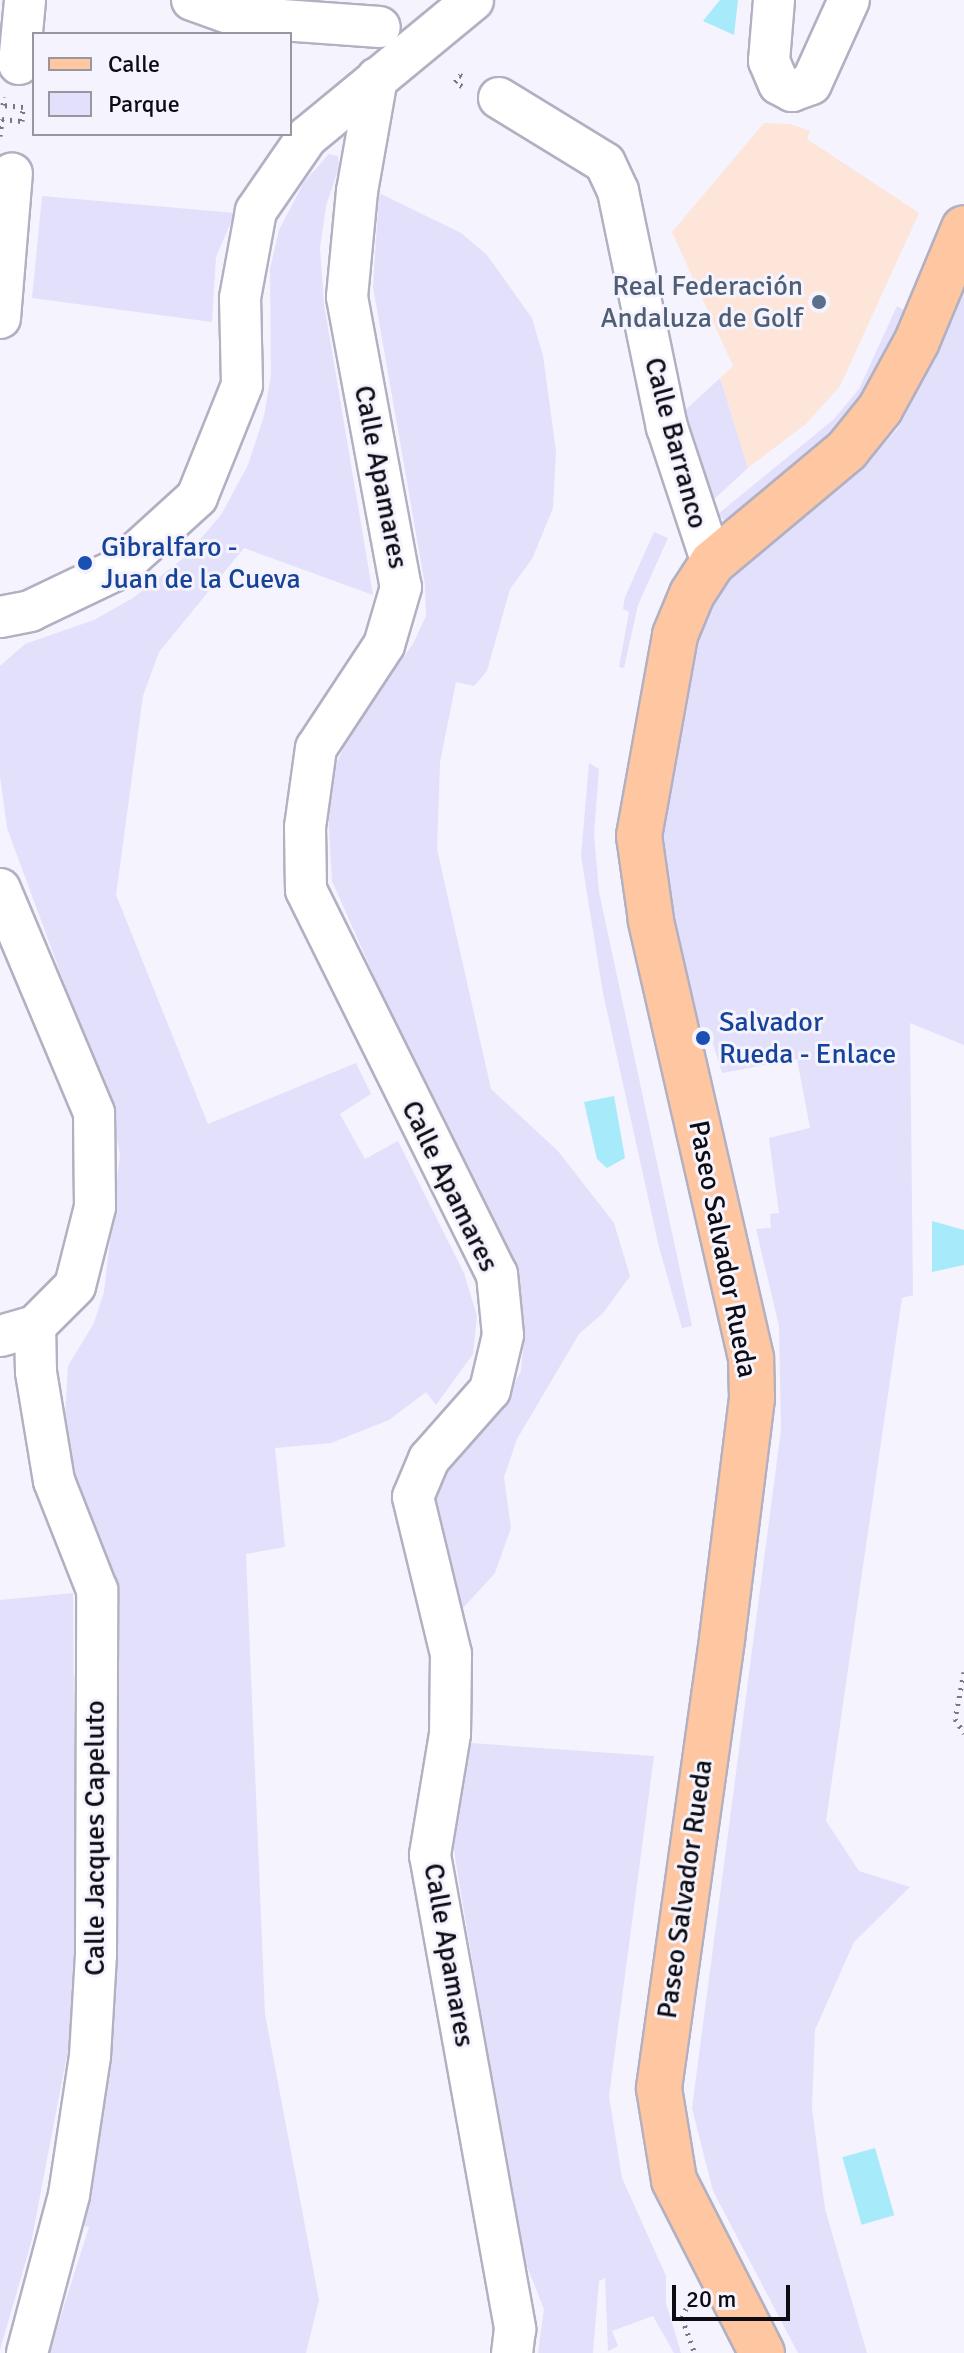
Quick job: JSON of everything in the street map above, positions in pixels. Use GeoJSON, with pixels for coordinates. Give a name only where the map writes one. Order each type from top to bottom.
{"type":"FeatureCollection","features":[{"type":"Feature","properties":{"kind":"main road","name":"Paseo Salvador Rueda"},"geometry":{"type":"LineString","coordinates":[[762,2353],[674,2180],[659,2088],[752,1398],[751,1358],[651,920],[639,836],[675,635],[712,563],[847,450],[880,409],[917,341],[964,228]]}},
{"type":"Feature","properties":{"kind":"street"},"geometry":{"type":"LineString","coordinates":[[16,79],[25,0]]}},
{"type":"Feature","properties":{"kind":"street"},"geometry":{"type":"LineString","coordinates":[[192,0],[240,17],[380,27]]}},
{"type":"Feature","properties":{"kind":"street"},"geometry":{"type":"LineString","coordinates":[[0,617],[30,611],[118,569],[197,497],[242,385],[240,298],[256,211],[307,137],[473,0]]}},
{"type":"Feature","properties":{"kind":"street"},"geometry":{"type":"LineString","coordinates":[[774,0],[769,61],[779,84],[792,91],[811,84],[849,0]]}},
{"type":"Feature","properties":{"kind":"street","name":"Calle Apamares"},"geometry":{"type":"LineString","coordinates":[[377,78],[357,191],[347,297],[401,587],[384,645],[316,748],[305,827],[306,890],[497,1274],[503,1335],[490,1390],[429,1459],[413,1497],[451,1654],[450,1734],[430,1855],[515,2329],[512,2353]]}},
{"type":"Feature","properties":{"kind":"street","name":"Calle Barranco"},"geometry":{"type":"LineString","coordinates":[[499,98],[605,163],[618,191],[667,427],[712,563]]}},
{"type":"Feature","properties":{"kind":"street"},"geometry":{"type":"LineString","coordinates":[[0,318],[12,173]]}},
{"type":"Feature","properties":{"kind":"street"},"geometry":{"type":"LineString","coordinates":[[0,889],[94,1113],[95,1207],[75,1286],[18,1331]]}},
{"type":"Feature","properties":{"kind":"street","name":"Calle Jacques Capeluto"},"geometry":{"type":"LineString","coordinates":[[18,1331],[36,1372],[54,1481],[97,1590],[96,1954],[90,2056],[69,2195],[27,2353]]}},
{"type":"Feature","properties":{"kind":"path"},"geometry":{"type":"LineString","coordinates":[[12,173],[0,135],[2,119],[22,121],[23,107],[3,105],[4,93],[16,79]]}},
{"type":"Feature","properties":{"kind":"path"},"geometry":{"type":"LineString","coordinates":[[964,1672],[955,1719],[964,1733]]}},
{"type":"Feature","properties":{"kind":"path"},"geometry":{"type":"LineString","coordinates":[[693,2289],[682,2318],[695,2353]]}},
{"type":"Feature","properties":{"kind":"shaded area"},"geometry":{"type":"Polygon","coordinates":[[[764,123],[790,124],[810,131],[807,139],[919,213],[840,386],[807,423],[748,468],[720,378],[733,366],[672,232],[764,123]]]}},
{"type":"Feature","properties":{"kind":"green space"},"geometry":{"type":"Polygon","coordinates":[[[329,154],[338,156],[339,167],[326,206],[320,248],[324,304],[373,595],[244,548],[159,652],[143,696],[116,895],[208,1124],[356,1063],[371,1094],[340,1114],[365,1159],[398,1141],[464,1273],[477,1316],[473,1354],[436,1405],[426,1392],[389,1420],[331,1443],[275,1448],[285,1547],[246,1554],[265,2014],[319,2300],[306,2353],[49,2353],[89,2227],[84,2226],[116,1993],[118,1589],[68,1466],[65,1416],[68,1366],[94,1323],[104,1292],[120,1155],[112,1113],[7,828],[0,776],[0,666],[25,644],[94,620],[133,598],[186,556],[221,515],[248,465],[264,416],[271,375],[270,269],[279,230],[304,182],[329,154]]]}},
{"type":"Feature","properties":{"kind":"green space"},"geometry":{"type":"Polygon","coordinates":[[[379,193],[461,233],[487,255],[532,318],[543,356],[556,451],[553,508],[532,559],[510,589],[487,671],[474,686],[456,682],[440,762],[437,849],[491,1089],[558,1151],[614,1223],[630,1276],[603,1313],[579,1334],[517,1439],[504,1477],[511,1528],[495,1573],[462,1609],[435,1497],[443,1471],[496,1417],[521,1371],[524,1335],[517,1267],[398,1030],[332,881],[328,811],[335,767],[354,724],[413,644],[426,616],[425,585],[373,287],[379,193]]]}},
{"type":"Feature","properties":{"kind":"green space"},"geometry":{"type":"Polygon","coordinates":[[[42,196],[235,213],[216,257],[212,322],[32,298],[42,196]]]}},
{"type":"Feature","properties":{"kind":"green space"},"geometry":{"type":"Polygon","coordinates":[[[964,284],[964,1045],[910,1023],[913,1295],[902,1298],[826,1821],[859,1871],[910,1887],[854,1942],[815,2030],[812,2108],[825,2209],[867,2353],[798,2353],[713,2191],[692,2108],[781,1430],[779,1326],[756,1229],[771,1228],[770,1214],[779,1213],[769,1138],[810,1128],[797,1059],[722,1073],[709,1031],[698,1033],[665,891],[662,810],[693,646],[711,602],[746,556],[877,452],[899,427],[964,284]]]}},
{"type":"Feature","properties":{"kind":"green space"},"geometry":{"type":"Polygon","coordinates":[[[897,306],[906,311],[889,356],[843,427],[727,523],[718,514],[833,420],[859,389],[897,306]]]}},
{"type":"Feature","properties":{"kind":"green space"},"geometry":{"type":"Polygon","coordinates":[[[720,378],[748,468],[711,502],[680,415],[720,378]]]}},
{"type":"Feature","properties":{"kind":"green space"},"geometry":{"type":"Polygon","coordinates":[[[654,532],[668,538],[638,605],[624,668],[619,667],[629,612],[623,609],[625,597],[654,532]]]}},
{"type":"Feature","properties":{"kind":"green space"},"geometry":{"type":"Polygon","coordinates":[[[589,763],[599,769],[594,834],[599,892],[692,1326],[682,1328],[659,1247],[603,993],[581,856],[589,763]]]}},
{"type":"Feature","properties":{"kind":"green space"},"geometry":{"type":"Polygon","coordinates":[[[73,1593],[76,2008],[31,2243],[0,2350],[0,1600],[73,1593]]]}},
{"type":"Feature","properties":{"kind":"green space"},"geometry":{"type":"Polygon","coordinates":[[[471,1743],[654,1756],[609,2096],[622,2178],[666,2276],[666,2303],[681,2353],[674,2353],[653,2316],[612,2331],[618,2346],[608,2351],[605,2278],[599,2281],[593,2353],[538,2353],[544,2309],[520,2249],[453,1845],[471,1743]]]}},
{"type":"Feature","properties":{"kind":"water"},"geometry":{"type":"Polygon","coordinates":[[[720,0],[738,0],[734,35],[703,21],[720,0]]]}},
{"type":"Feature","properties":{"kind":"water"},"geometry":{"type":"Polygon","coordinates":[[[614,1096],[625,1158],[607,1168],[597,1159],[584,1102],[614,1096]]]}},
{"type":"Feature","properties":{"kind":"water"},"geometry":{"type":"Polygon","coordinates":[[[932,1221],[964,1230],[964,1265],[932,1272],[932,1221]]]}},
{"type":"Feature","properties":{"kind":"water"},"geometry":{"type":"Polygon","coordinates":[[[875,2148],[894,2215],[862,2225],[842,2157],[875,2148]]]}},
{"type":"Feature","properties":{"kind":"place","name":"Real Federación Andaluza de Golf"},"geometry":{"type":"Point","coordinates":[819,302]}},
{"type":"Feature","properties":{"kind":"place","name":"Gibralfaro - Juan de la Cueva"},"geometry":{"type":"Point","coordinates":[85,563]}},
{"type":"Feature","properties":{"kind":"place","name":"Salvador Rueda - Enlace"},"geometry":{"type":"Point","coordinates":[703,1038]}}]}
